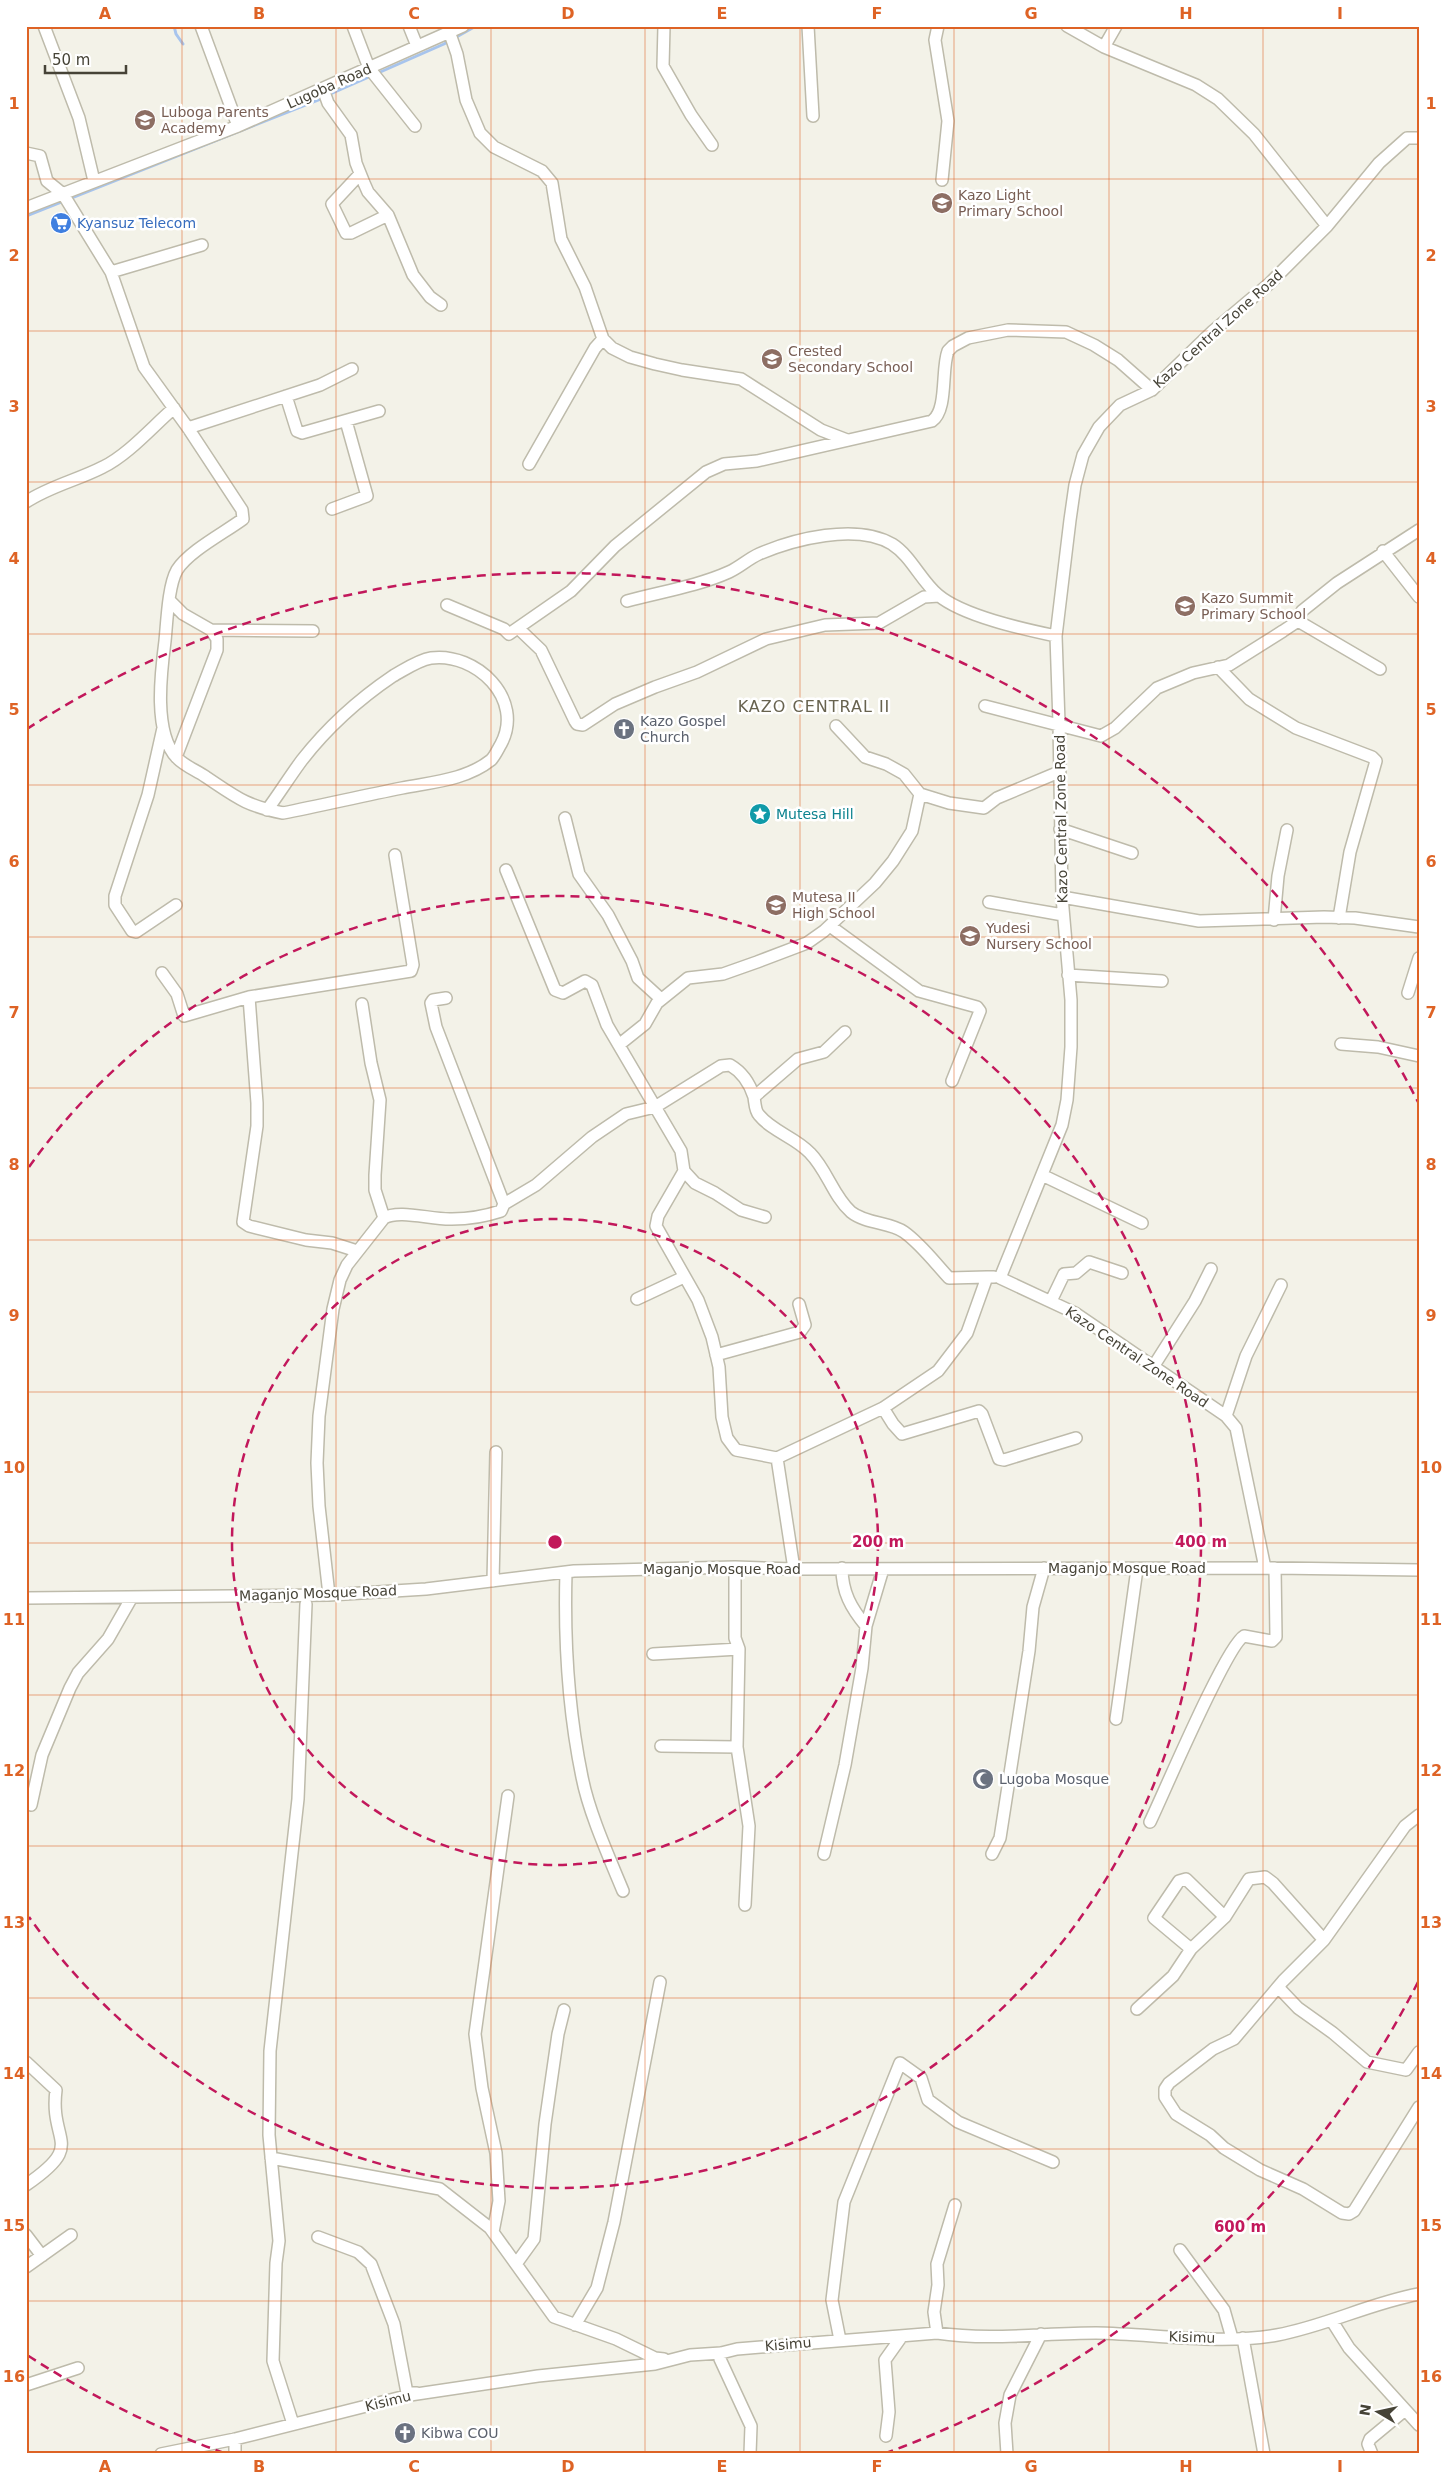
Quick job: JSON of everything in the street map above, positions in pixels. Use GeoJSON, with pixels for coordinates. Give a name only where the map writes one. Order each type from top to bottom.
{"type":"FeatureCollection","features":[{"type":"Feature","properties":{"kind":"street"},"geometry":{"type":"LineString","coordinates":[[44,26],[79,118],[94,181]]}},
{"type":"Feature","properties":{"kind":"street"},"geometry":{"type":"LineString","coordinates":[[201,26],[238,126]]}},
{"type":"Feature","properties":{"kind":"street"},"geometry":{"type":"LineString","coordinates":[[353,26],[369,68],[415,126]]}},
{"type":"Feature","properties":{"kind":"street"},"geometry":{"type":"LineString","coordinates":[[409,26],[417,46]]}},
{"type":"Feature","properties":{"kind":"street","name":"Lugoba Road"},"geometry":{"type":"LineString","coordinates":[[26,208],[238,126],[417,46],[450,34],[463,26]]}},
{"type":"Feature","properties":{"kind":"street"},"geometry":{"type":"LineString","coordinates":[[664,26],[663,66],[691,116],[712,145]]}},
{"type":"Feature","properties":{"kind":"street"},"geometry":{"type":"LineString","coordinates":[[808,26],[813,116]]}},
{"type":"Feature","properties":{"kind":"street"},"geometry":{"type":"LineString","coordinates":[[938,26],[935,40],[948,121],[942,180]]}},
{"type":"Feature","properties":{"kind":"street"},"geometry":{"type":"LineString","coordinates":[[1067,26],[1104,47],[1196,85],[1218,99],[1254,134],[1327,226]]}},
{"type":"Feature","properties":{"kind":"street"},"geometry":{"type":"LineString","coordinates":[[1104,47],[1116,26]]}},
{"type":"Feature","properties":{"kind":"street"},"geometry":{"type":"LineString","coordinates":[[450,34],[457,54],[466,100],[480,132],[494,146],[542,172],[552,183],[561,239],[585,286],[603,339],[612,348],[630,357],[682,370],[741,379],[814,426],[847,440]]}},
{"type":"Feature","properties":{"kind":"street"},"geometry":{"type":"LineString","coordinates":[[322,89],[328,103],[351,135],[360,174],[368,192],[388,215],[413,275],[430,297],[440,305]]}},
{"type":"Feature","properties":{"kind":"street","name":"Kazo Central Zone Road"},"geometry":{"type":"LineString","coordinates":[[1150,1822],[1196,1725],[1205,1699],[1236,1644],[1244,1636],[1265,1641],[1272,1641],[1276,1637],[1270,1568],[1236,1428],[1226,1416],[1075,1313],[1000,1278],[1062,1125],[1067,1100],[1071,1047],[1071,1000],[1062,897],[1059,772],[1060,723],[1056,636],[1071,511],[1083,455],[1099,427],[1120,406],[1152,390],[1213,331],[1270,283],[1327,226],[1379,163],[1407,138],[1419,138]]}},
{"type":"Feature","properties":{"kind":"street"},"geometry":{"type":"LineString","coordinates":[[26,153],[40,156],[47,181],[64,194],[111,272],[140,360],[237,500],[243,519],[202,547],[177,570],[169,600],[160,690],[163,728],[148,795],[115,896],[116,905],[132,931],[136,932],[176,905]]}},
{"type":"Feature","properties":{"kind":"street"},"geometry":{"type":"LineString","coordinates":[[360,174],[332,204],[346,233],[351,233],[388,215]]}},
{"type":"Feature","properties":{"kind":"street"},"geometry":{"type":"LineString","coordinates":[[111,272],[202,245]]}},
{"type":"Feature","properties":{"kind":"street"},"geometry":{"type":"LineString","coordinates":[[447,605],[504,629],[509,634],[519,629],[571,591],[615,546],[706,472],[724,464],[756,461],[926,423],[936,418],[941,407],[948,351],[952,346],[968,338],[1008,330],[1066,332],[1094,345],[1118,360],[1152,390]]}},
{"type":"Feature","properties":{"kind":"street"},"geometry":{"type":"LineString","coordinates":[[529,464],[595,348],[603,339]]}},
{"type":"Feature","properties":{"kind":"street"},"geometry":{"type":"LineString","coordinates":[[188,428],[320,385],[352,370]]}},
{"type":"Feature","properties":{"kind":"street"},"geometry":{"type":"LineString","coordinates":[[286,396],[300,433],[346,422],[379,411]]}},
{"type":"Feature","properties":{"kind":"street"},"geometry":{"type":"LineString","coordinates":[[26,502],[64,482],[102,468],[119,457],[174,408]]}},
{"type":"Feature","properties":{"kind":"street"},"geometry":{"type":"LineString","coordinates":[[332,509],[367,496],[346,422]]}},
{"type":"Feature","properties":{"kind":"street"},"geometry":{"type":"LineString","coordinates":[[985,706],[1060,723],[1101,736],[1115,728],[1157,688],[1193,673],[1229,664],[1247,655],[1298,621],[1302,611],[1337,582],[1382,551],[1419,530]]}},
{"type":"Feature","properties":{"kind":"street"},"geometry":{"type":"LineString","coordinates":[[627,601],[730,572],[757,555],[786,544],[833,535],[860,536],[893,545],[939,596],[963,609],[1001,622],[1056,636]]}},
{"type":"Feature","properties":{"kind":"street"},"geometry":{"type":"LineString","coordinates":[[1382,551],[1419,596]]}},
{"type":"Feature","properties":{"kind":"street"},"geometry":{"type":"LineString","coordinates":[[519,629],[541,650],[575,721],[577,724],[583,725],[614,704],[698,672],[766,640],[825,625],[879,623],[924,597],[939,596]]}},
{"type":"Feature","properties":{"kind":"street"},"geometry":{"type":"LineString","coordinates":[[169,600],[183,614],[211,630],[217,639],[217,650],[176,757]]}},
{"type":"Feature","properties":{"kind":"street"},"geometry":{"type":"LineString","coordinates":[[1298,621],[1380,669]]}},
{"type":"Feature","properties":{"kind":"street"},"geometry":{"type":"LineString","coordinates":[[211,630],[313,631]]}},
{"type":"Feature","properties":{"kind":"street"},"geometry":{"type":"LineString","coordinates":[[163,728],[176,757],[188,768],[205,776],[251,806],[267,810],[284,812],[451,779],[478,769],[493,758],[505,736],[507,714],[501,697],[492,680],[479,668],[461,660],[430,658],[403,670],[343,715],[302,760],[267,810]]}},
{"type":"Feature","properties":{"kind":"street"},"geometry":{"type":"LineString","coordinates":[[1218,667],[1249,699],[1296,728],[1372,757],[1376,761],[1350,852],[1339,918]]}},
{"type":"Feature","properties":{"kind":"street"},"geometry":{"type":"LineString","coordinates":[[836,726],[865,757],[886,764],[904,774],[920,794],[950,803],[984,808],[997,798],[1059,772]]}},
{"type":"Feature","properties":{"kind":"street"},"geometry":{"type":"LineString","coordinates":[[620,1044],[645,1024],[661,999],[688,978],[723,974],[766,959],[807,942],[830,926],[875,883],[893,861],[912,831],[920,794]]}},
{"type":"Feature","properties":{"kind":"street"},"geometry":{"type":"LineString","coordinates":[[564,818],[579,874],[608,915],[632,961],[638,978],[661,999]]}},
{"type":"Feature","properties":{"kind":"street"},"geometry":{"type":"LineString","coordinates":[[1060,829],[1132,853]]}},
{"type":"Feature","properties":{"kind":"street"},"geometry":{"type":"LineString","coordinates":[[1274,920],[1278,876],[1287,830]]}},
{"type":"Feature","properties":{"kind":"street"},"geometry":{"type":"LineString","coordinates":[[162,973],[177,994],[184,1016],[249,997],[411,971],[413,965],[395,854]]}},
{"type":"Feature","properties":{"kind":"street"},"geometry":{"type":"LineString","coordinates":[[506,870],[555,990],[563,993],[584,981],[589,982],[607,1025],[620,1044],[625,1057],[681,1151],[684,1171],[694,1183],[715,1193],[741,1210],[765,1217]]}},
{"type":"Feature","properties":{"kind":"street"},"geometry":{"type":"LineString","coordinates":[[1062,897],[1200,921],[1339,918],[1419,927]]}},
{"type":"Feature","properties":{"kind":"street"},"geometry":{"type":"LineString","coordinates":[[989,902],[1063,915]]}},
{"type":"Feature","properties":{"kind":"street"},"geometry":{"type":"LineString","coordinates":[[830,926],[919,991],[977,1007],[980,1011],[952,1081]]}},
{"type":"Feature","properties":{"kind":"street"},"geometry":{"type":"LineString","coordinates":[[1408,993],[1419,958]]}},
{"type":"Feature","properties":{"kind":"street"},"geometry":{"type":"LineString","coordinates":[[1068,975],[1162,981]]}},
{"type":"Feature","properties":{"kind":"street"},"geometry":{"type":"LineString","coordinates":[[249,997],[257,1103],[256,1126],[243,1222],[249,1226],[306,1240],[332,1243],[357,1251]]}},
{"type":"Feature","properties":{"kind":"street"},"geometry":{"type":"LineString","coordinates":[[446,998],[432,1000],[436,1027],[504,1204]]}},
{"type":"Feature","properties":{"kind":"street"},"geometry":{"type":"LineString","coordinates":[[362,1004],[371,1063],[380,1100],[375,1190],[384,1218]]}},
{"type":"Feature","properties":{"kind":"street"},"geometry":{"type":"LineString","coordinates":[[754,1097],[798,1059],[824,1052],[845,1032]]}},
{"type":"Feature","properties":{"kind":"street"},"geometry":{"type":"LineString","coordinates":[[1341,1044],[1378,1047],[1419,1056]]}},
{"type":"Feature","properties":{"kind":"street"},"geometry":{"type":"LineString","coordinates":[[329,1595],[319,1506],[317,1463],[319,1416],[333,1309],[340,1280],[357,1251],[384,1218],[390,1214],[399,1213],[428,1219],[453,1220],[501,1211],[504,1204],[536,1185],[592,1137],[626,1114],[655,1107],[721,1066],[730,1065],[737,1070],[750,1086],[757,1114],[774,1130],[790,1136],[811,1153],[838,1196],[852,1212],[872,1222],[903,1231],[949,1278],[1000,1278]]}},
{"type":"Feature","properties":{"kind":"street"},"geometry":{"type":"LineString","coordinates":[[684,1171],[655,1221],[698,1300],[716,1355],[722,1417],[727,1438],[736,1450],[778,1458],[883,1408],[938,1371],[967,1333],[987,1277]]}},
{"type":"Feature","properties":{"kind":"street"},"geometry":{"type":"LineString","coordinates":[[1042,1175],[1142,1223]]}},
{"type":"Feature","properties":{"kind":"street"},"geometry":{"type":"LineString","coordinates":[[1051,1301],[1064,1274],[1076,1273],[1089,1262],[1122,1273]]}},
{"type":"Feature","properties":{"kind":"street"},"geometry":{"type":"LineString","coordinates":[[1153,1367],[1195,1302],[1211,1269]]}},
{"type":"Feature","properties":{"kind":"street"},"geometry":{"type":"LineString","coordinates":[[638,1299],[684,1277]]}},
{"type":"Feature","properties":{"kind":"street"},"geometry":{"type":"LineString","coordinates":[[1226,1416],[1246,1356],[1280,1285]]}},
{"type":"Feature","properties":{"kind":"street"},"geometry":{"type":"LineString","coordinates":[[716,1355],[800,1332],[806,1325],[799,1304]]}},
{"type":"Feature","properties":{"kind":"street"},"geometry":{"type":"LineString","coordinates":[[883,1408],[902,1434],[979,1411],[982,1414],[999,1459],[1004,1460],[1076,1438]]}},
{"type":"Feature","properties":{"kind":"street"},"geometry":{"type":"LineString","coordinates":[[493,1580],[496,1452]]}},
{"type":"Feature","properties":{"kind":"street"},"geometry":{"type":"LineString","coordinates":[[778,1458],[794,1569]]}},
{"type":"Feature","properties":{"kind":"street"},"geometry":{"type":"LineString","coordinates":[[735,1567],[735,1638],[738,1649],[737,1747],[749,1826],[745,1905]]}},
{"type":"Feature","properties":{"kind":"street","name":"Maganjo Mosque Road"},"geometry":{"type":"LineString","coordinates":[[26,1598],[329,1595],[426,1589],[566,1572],[735,1567],[794,1569],[1270,1568],[1419,1570]]}},
{"type":"Feature","properties":{"kind":"street"},"geometry":{"type":"LineString","coordinates":[[842,1568],[842,1581],[847,1598],[852,1609],[866,1626]]}},
{"type":"Feature","properties":{"kind":"street"},"geometry":{"type":"LineString","coordinates":[[992,1854],[1000,1838],[1029,1651],[1033,1607],[1044,1568]]}},
{"type":"Feature","properties":{"kind":"street"},"geometry":{"type":"LineString","coordinates":[[824,1854],[845,1765],[862,1668],[866,1626],[883,1569]]}},
{"type":"Feature","properties":{"kind":"street"},"geometry":{"type":"LineString","coordinates":[[1116,1719],[1137,1569]]}},
{"type":"Feature","properties":{"kind":"street"},"geometry":{"type":"LineString","coordinates":[[566,1572],[565,1625],[568,1676],[582,1777],[623,1892]]}},
{"type":"Feature","properties":{"kind":"street"},"geometry":{"type":"LineString","coordinates":[[31,1805],[42,1755],[70,1688],[78,1673],[108,1639],[132,1597]]}},
{"type":"Feature","properties":{"kind":"street"},"geometry":{"type":"LineString","coordinates":[[293,2424],[274,2361],[276,2263],[279,2241],[269,2135],[270,2051],[298,1799],[306,1604]]}},
{"type":"Feature","properties":{"kind":"street"},"geometry":{"type":"LineString","coordinates":[[653,1654],[738,1649]]}},
{"type":"Feature","properties":{"kind":"street"},"geometry":{"type":"LineString","coordinates":[[661,1746],[737,1747]]}},
{"type":"Feature","properties":{"kind":"street"},"geometry":{"type":"LineString","coordinates":[[493,2232],[499,2201],[496,2153],[482,2088],[475,2034],[508,1796]]}},
{"type":"Feature","properties":{"kind":"street"},"geometry":{"type":"LineString","coordinates":[[1419,1815],[1405,1826],[1324,1940],[1278,1987],[1234,2039],[1213,2049],[1169,2082],[1165,2089],[1166,2097],[1176,2114],[1210,2135],[1224,2148],[1260,2170],[1303,2189],[1342,2213],[1349,2214],[1354,2211],[1381,2171],[1419,2107]]}},
{"type":"Feature","properties":{"kind":"street"},"geometry":{"type":"LineString","coordinates":[[1137,2010],[1173,1976],[1191,1949],[1226,1918],[1249,1879],[1265,1877],[1324,1940]]}},
{"type":"Feature","properties":{"kind":"street"},"geometry":{"type":"LineString","coordinates":[[1191,1949],[1154,1918],[1178,1882],[1186,1879],[1226,1918]]}},
{"type":"Feature","properties":{"kind":"street"},"geometry":{"type":"LineString","coordinates":[[575,2325],[597,2288],[614,2222],[660,1982]]}},
{"type":"Feature","properties":{"kind":"street"},"geometry":{"type":"LineString","coordinates":[[1278,1987],[1298,2008],[1333,2033],[1368,2062],[1406,2070],[1419,2052]]}},
{"type":"Feature","properties":{"kind":"street"},"geometry":{"type":"LineString","coordinates":[[516,2264],[534,2239],[545,2124],[564,2010]]}},
{"type":"Feature","properties":{"kind":"street"},"geometry":{"type":"LineString","coordinates":[[26,2062],[56,2090],[53,2107],[62,2137],[63,2148],[59,2157],[45,2172],[26,2185]]}},
{"type":"Feature","properties":{"kind":"street"},"geometry":{"type":"LineString","coordinates":[[840,2340],[832,2300],[844,2202],[900,2063],[921,2078],[928,2100],[958,2122],[1053,2162]]}},
{"type":"Feature","properties":{"kind":"street"},"geometry":{"type":"LineString","coordinates":[[271,2158],[440,2189],[493,2232],[554,2317],[616,2339],[655,2358],[671,2360]]}},
{"type":"Feature","properties":{"kind":"street"},"geometry":{"type":"LineString","coordinates":[[937,2333],[934,2312],[938,2285],[937,2264],[955,2205]]}},
{"type":"Feature","properties":{"kind":"street"},"geometry":{"type":"LineString","coordinates":[[26,2235],[42,2256]]}},
{"type":"Feature","properties":{"kind":"street"},"geometry":{"type":"LineString","coordinates":[[26,2267],[71,2235]]}},
{"type":"Feature","properties":{"kind":"street"},"geometry":{"type":"LineString","coordinates":[[318,2237],[358,2252],[371,2264],[394,2324],[407,2393],[422,2393]]}},
{"type":"Feature","properties":{"kind":"street"},"geometry":{"type":"LineString","coordinates":[[1180,2250],[1224,2310],[1238,2338],[1264,2454]]}},
{"type":"Feature","properties":{"kind":"street","name":"Kisimu"},"geometry":{"type":"LineString","coordinates":[[161,2454],[235,2439],[422,2393],[538,2376],[637,2366],[690,2355],[721,2353],[737,2349],[937,2333],[968,2338],[1041,2334],[1096,2334],[1238,2338],[1280,2334],[1332,2321],[1403,2296],[1419,2294]]}},
{"type":"Feature","properties":{"kind":"street"},"geometry":{"type":"LineString","coordinates":[[1332,2321],[1349,2348],[1419,2425]]}},
{"type":"Feature","properties":{"kind":"street"},"geometry":{"type":"LineString","coordinates":[[1007,2454],[1005,2423],[1010,2395],[1041,2334]]}},
{"type":"Feature","properties":{"kind":"street"},"geometry":{"type":"LineString","coordinates":[[886,2436],[888,2412],[885,2360],[902,2336]]}},
{"type":"Feature","properties":{"kind":"street"},"geometry":{"type":"LineString","coordinates":[[721,2353],[720,2359],[751,2426],[750,2454]]}},
{"type":"Feature","properties":{"kind":"street"},"geometry":{"type":"LineString","coordinates":[[26,2384],[78,2368]]}},
{"type":"Feature","properties":{"kind":"street"},"geometry":{"type":"LineString","coordinates":[[1372,2454],[1370,2439],[1405,2410]]}},
{"type":"Feature","properties":{"kind":"street"},"geometry":{"type":"LineString","coordinates":[[234,2454],[235,2439]]}},
{"type":"Feature","properties":{"kind":"waterway"},"geometry":{"type":"LineString","coordinates":[[174,26],[176,34],[183,44]]}},
{"type":"Feature","properties":{"kind":"waterway"},"geometry":{"type":"LineString","coordinates":[[328,95],[444,44],[476,26]]}},
{"type":"Feature","properties":{"kind":"waterway"},"geometry":{"type":"LineString","coordinates":[[26,216],[323,98]]}},
{"type":"Feature","properties":{"kind":"place","name":"Luboga Parents Academy"},"geometry":{"type":"Point","coordinates":[145,120]}},
{"type":"Feature","properties":{"kind":"place","name":"Kazo Light Primary School"},"geometry":{"type":"Point","coordinates":[942,203]}},
{"type":"Feature","properties":{"kind":"place","name":"Kyansuz Telecom"},"geometry":{"type":"Point","coordinates":[61,223]}},
{"type":"Feature","properties":{"kind":"place","name":"Crested Secondary School"},"geometry":{"type":"Point","coordinates":[772,359]}},
{"type":"Feature","properties":{"kind":"place","name":"Kazo Summit Primary School"},"geometry":{"type":"Point","coordinates":[1185,606]}},
{"type":"Feature","properties":{"kind":"place","name":"Kazo Gospel Church"},"geometry":{"type":"Point","coordinates":[624,729]}},
{"type":"Feature","properties":{"kind":"place","name":"Mutesa Hill"},"geometry":{"type":"Point","coordinates":[760,814]}},
{"type":"Feature","properties":{"kind":"place","name":"Mutesa II High School"},"geometry":{"type":"Point","coordinates":[776,905]}},
{"type":"Feature","properties":{"kind":"place","name":"Yudesi Nursery School"},"geometry":{"type":"Point","coordinates":[970,936]}},
{"type":"Feature","properties":{"kind":"place","name":"Lugoba Mosque"},"geometry":{"type":"Point","coordinates":[983,1779]}},
{"type":"Feature","properties":{"kind":"place","name":"Kibwa COU"},"geometry":{"type":"Point","coordinates":[405,2433]}},
{"type":"Feature","properties":{"kind":"district","name":"KAZO CENTRAL II"},"geometry":{"type":"Point","coordinates":[814,706]}}]}
